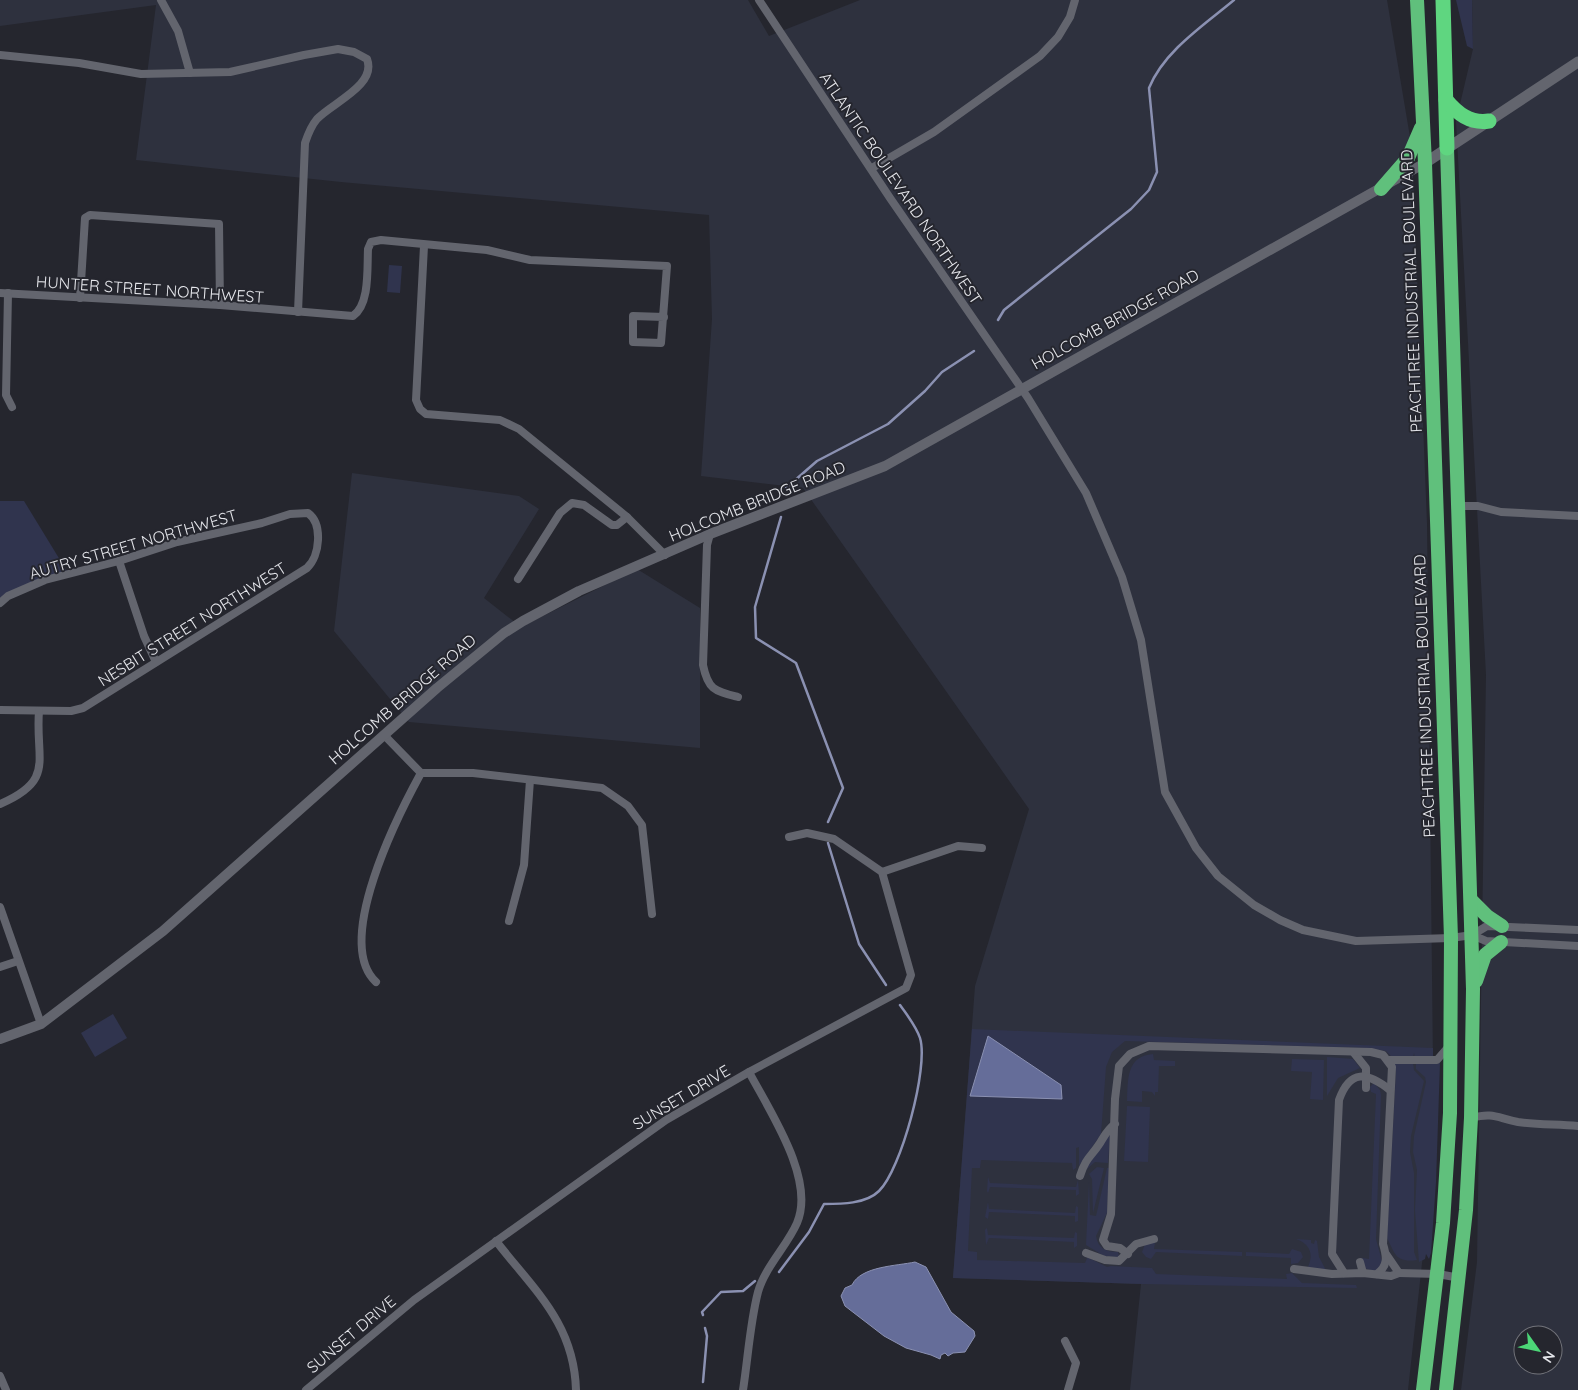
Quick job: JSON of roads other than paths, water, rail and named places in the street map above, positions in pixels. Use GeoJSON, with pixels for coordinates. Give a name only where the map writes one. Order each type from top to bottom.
{"type":"FeatureCollection","features":[{"type":"Feature","properties":{"kind":"highway","name":"PEACHTREE INDUSTRIAL BOULEVARD"},"geometry":{"type":"LineString","coordinates":[[1417,0],[1425,163],[1451,938],[1449,1132],[1438,1274],[1424,1389]]}},
{"type":"Feature","properties":{"kind":"highway"},"geometry":{"type":"LineString","coordinates":[[1443,0],[1474,989],[1471,1118],[1460,1278],[1446,1390]]}},
{"type":"Feature","properties":{"kind":"highway"},"geometry":{"type":"LineString","coordinates":[[1446,100],[1454,110],[1469,119],[1482,122],[1489,121]]}},
{"type":"Feature","properties":{"kind":"highway"},"geometry":{"type":"LineString","coordinates":[[1381,189],[1408,158],[1423,123]]}},
{"type":"Feature","properties":{"kind":"highway"},"geometry":{"type":"LineString","coordinates":[[1472,901],[1487,916],[1502,926]]}},
{"type":"Feature","properties":{"kind":"highway"},"geometry":{"type":"LineString","coordinates":[[1474,989],[1485,955],[1501,942]]}},
{"type":"Feature","properties":{"kind":"main road","name":"HOLCOMB BRIDGE ROAD"},"geometry":{"type":"LineString","coordinates":[[1425,163],[1578,62]]}},
{"type":"Feature","properties":{"kind":"street"},"geometry":{"type":"LineString","coordinates":[[161,0],[178,31],[190,73]]}},
{"type":"Feature","properties":{"kind":"street","name":"ATLANTIC BOULEVARD NORTHWEST"},"geometry":{"type":"LineString","coordinates":[[759,0],[1022,390],[1086,493],[1122,577],[1142,640],[1165,792],[1196,848],[1218,876],[1254,905],[1304,930],[1356,941],[1451,938],[1472,935]]}},
{"type":"Feature","properties":{"kind":"street"},"geometry":{"type":"LineString","coordinates":[[872,168],[934,132],[1040,56],[1058,37],[1070,17],[1075,0]]}},
{"type":"Feature","properties":{"kind":"street"},"geometry":{"type":"LineString","coordinates":[[0,55],[79,63],[141,74],[230,72],[304,54],[338,49],[354,52],[367,59],[368,70],[360,86],[318,118],[311,128],[305,143],[298,312]]}},
{"type":"Feature","properties":{"kind":"street","name":"HOLCOMB BRIDGE ROAD"},"geometry":{"type":"LineString","coordinates":[[0,1039],[41,1024],[163,931],[437,688],[517,625],[579,591],[710,534],[885,466],[1425,163]]}},
{"type":"Feature","properties":{"kind":"street"},"geometry":{"type":"LineString","coordinates":[[80,298],[85,218],[90,215],[219,224],[220,305]]}},
{"type":"Feature","properties":{"kind":"street","name":"HUNTER STREET NORTHWEST"},"geometry":{"type":"LineString","coordinates":[[4,293],[220,305],[353,316],[360,311],[363,303],[368,249],[371,242],[381,240],[424,246]]}},
{"type":"Feature","properties":{"kind":"street"},"geometry":{"type":"LineString","coordinates":[[664,316],[633,316],[633,342],[661,343],[664,316],[667,266],[530,260],[487,250],[424,246],[416,400],[420,409],[426,414],[500,420],[519,429],[628,517],[665,555]]}},
{"type":"Feature","properties":{"kind":"street"},"geometry":{"type":"LineString","coordinates":[[4,293],[6,395],[12,406]]}},
{"type":"Feature","properties":{"kind":"street"},"geometry":{"type":"LineString","coordinates":[[518,579],[560,513],[572,503],[584,505],[612,525],[617,525],[628,517]]}},
{"type":"Feature","properties":{"kind":"street"},"geometry":{"type":"LineString","coordinates":[[1459,506],[1478,506],[1501,512],[1578,516]]}},
{"type":"Feature","properties":{"kind":"street","name":"NESBIT STREET NORTHWEST"},"geometry":{"type":"LineString","coordinates":[[0,710],[39,711],[83,708],[310,566],[318,542],[313,517],[304,512],[276,518]]}},
{"type":"Feature","properties":{"kind":"street","name":"AUTRY STREET NORTHWEST"},"geometry":{"type":"LineString","coordinates":[[0,603],[8,596],[45,580],[119,561],[177,542],[276,518]]}},
{"type":"Feature","properties":{"kind":"street"},"geometry":{"type":"LineString","coordinates":[[710,534],[706,545],[704,665],[706,680],[716,691],[738,697]]}},
{"type":"Feature","properties":{"kind":"street"},"geometry":{"type":"LineString","coordinates":[[119,561],[144,636],[156,662]]}},
{"type":"Feature","properties":{"kind":"street"},"geometry":{"type":"LineString","coordinates":[[0,804],[28,789],[40,772],[39,711]]}},
{"type":"Feature","properties":{"kind":"street"},"geometry":{"type":"LineString","coordinates":[[384,735],[421,773],[473,773],[602,788],[628,806],[642,825],[652,914]]}},
{"type":"Feature","properties":{"kind":"street"},"geometry":{"type":"LineString","coordinates":[[376,982],[367,974],[362,946],[365,911],[377,866],[421,773]]}},
{"type":"Feature","properties":{"kind":"street"},"geometry":{"type":"LineString","coordinates":[[509,921],[524,865],[530,780]]}},
{"type":"Feature","properties":{"kind":"street"},"geometry":{"type":"LineString","coordinates":[[789,837],[807,833],[834,838],[882,872],[958,846],[982,848]]}},
{"type":"Feature","properties":{"kind":"street","name":"SUNSET DRIVE"},"geometry":{"type":"LineString","coordinates":[[306,1390],[414,1300],[666,1120],[749,1072],[906,988],[911,975],[882,872]]}},
{"type":"Feature","properties":{"kind":"street"},"geometry":{"type":"LineString","coordinates":[[0,907],[41,1024]]}},
{"type":"Feature","properties":{"kind":"street"},"geometry":{"type":"LineString","coordinates":[[1472,935],[1487,926],[1578,930]]}},
{"type":"Feature","properties":{"kind":"street"},"geometry":{"type":"LineString","coordinates":[[1472,935],[1484,940],[1501,942],[1578,946]]}},
{"type":"Feature","properties":{"kind":"street"},"geometry":{"type":"LineString","coordinates":[[0,967],[18,961]]}},
{"type":"Feature","properties":{"kind":"street"},"geometry":{"type":"LineString","coordinates":[[1388,1060],[1437,1060],[1450,1045]]}},
{"type":"Feature","properties":{"kind":"street"},"geometry":{"type":"LineString","coordinates":[[1128,1254],[1120,1248],[1107,1246],[1103,1240],[1111,1214],[1114,1124],[1119,1066],[1139,1048],[1156,1046],[1354,1052],[1383,1055],[1392,1067],[1383,1244],[1385,1266],[1377,1274]]}},
{"type":"Feature","properties":{"kind":"street"},"geometry":{"type":"LineString","coordinates":[[1354,1052],[1363,1063],[1366,1088]]}},
{"type":"Feature","properties":{"kind":"street"},"geometry":{"type":"LineString","coordinates":[[743,1390],[758,1291],[797,1223],[801,1210],[802,1190],[795,1166],[781,1133],[749,1072]]}},
{"type":"Feature","properties":{"kind":"street"},"geometry":{"type":"LineString","coordinates":[[1344,1273],[1332,1254],[1340,1100],[1344,1086],[1352,1078],[1366,1076],[1377,1079],[1390,1090]]}},
{"type":"Feature","properties":{"kind":"street"},"geometry":{"type":"LineString","coordinates":[[1471,1118],[1487,1114],[1516,1121],[1561,1127],[1578,1126]]}},
{"type":"Feature","properties":{"kind":"street"},"geometry":{"type":"LineString","coordinates":[[1080,1176],[1090,1154],[1100,1143],[1105,1132],[1114,1124]]}},
{"type":"Feature","properties":{"kind":"street"},"geometry":{"type":"LineString","coordinates":[[1086,1253],[1105,1260],[1119,1261],[1136,1244],[1154,1239]]}},
{"type":"Feature","properties":{"kind":"street"},"geometry":{"type":"LineString","coordinates":[[496,1241],[556,1317],[569,1346],[576,1390]]}},
{"type":"Feature","properties":{"kind":"street"},"geometry":{"type":"LineString","coordinates":[[1385,1252],[1399,1273]]}},
{"type":"Feature","properties":{"kind":"street"},"geometry":{"type":"LineString","coordinates":[[1360,1262],[1363,1273]]}},
{"type":"Feature","properties":{"kind":"street"},"geometry":{"type":"LineString","coordinates":[[1294,1269],[1332,1274],[1363,1273],[1391,1276],[1399,1273],[1438,1274],[1460,1278]]}},
{"type":"Feature","properties":{"kind":"street"},"geometry":{"type":"LineString","coordinates":[[1065,1341],[1076,1363],[1068,1390]]}},
{"type":"Feature","properties":{"kind":"street"},"geometry":{"type":"LineString","coordinates":[[0,1376],[6,1390]]}},
{"type":"Feature","properties":{"kind":"waterway"},"geometry":{"type":"LineString","coordinates":[[998,320],[1004,310],[1131,209],[1149,190],[1157,172],[1149,88],[1164,62],[1175,50],[1234,0]]}},
{"type":"Feature","properties":{"kind":"waterway"},"geometry":{"type":"LineString","coordinates":[[786,488],[817,461],[888,424],[925,391],[942,372],[974,351]]}},
{"type":"Feature","properties":{"kind":"waterway"},"geometry":{"type":"LineString","coordinates":[[781,517],[755,607],[756,638],[796,663],[843,788],[828,822]]}},
{"type":"Feature","properties":{"kind":"waterway"},"geometry":{"type":"LineString","coordinates":[[828,843],[859,944],[886,985]]}},
{"type":"Feature","properties":{"kind":"waterway"},"geometry":{"type":"LineString","coordinates":[[779,1272],[809,1232],[824,1204],[860,1201],[874,1195],[887,1180],[896,1162],[917,1094],[922,1052],[920,1038],[900,1005]]}},
{"type":"Feature","properties":{"kind":"waterway"},"geometry":{"type":"LineString","coordinates":[[703,1315],[702,1312],[721,1292],[743,1291],[755,1281]]}},
{"type":"Feature","properties":{"kind":"waterway"},"geometry":{"type":"LineString","coordinates":[[703,1382],[707,1336],[705,1328]]}}]}
